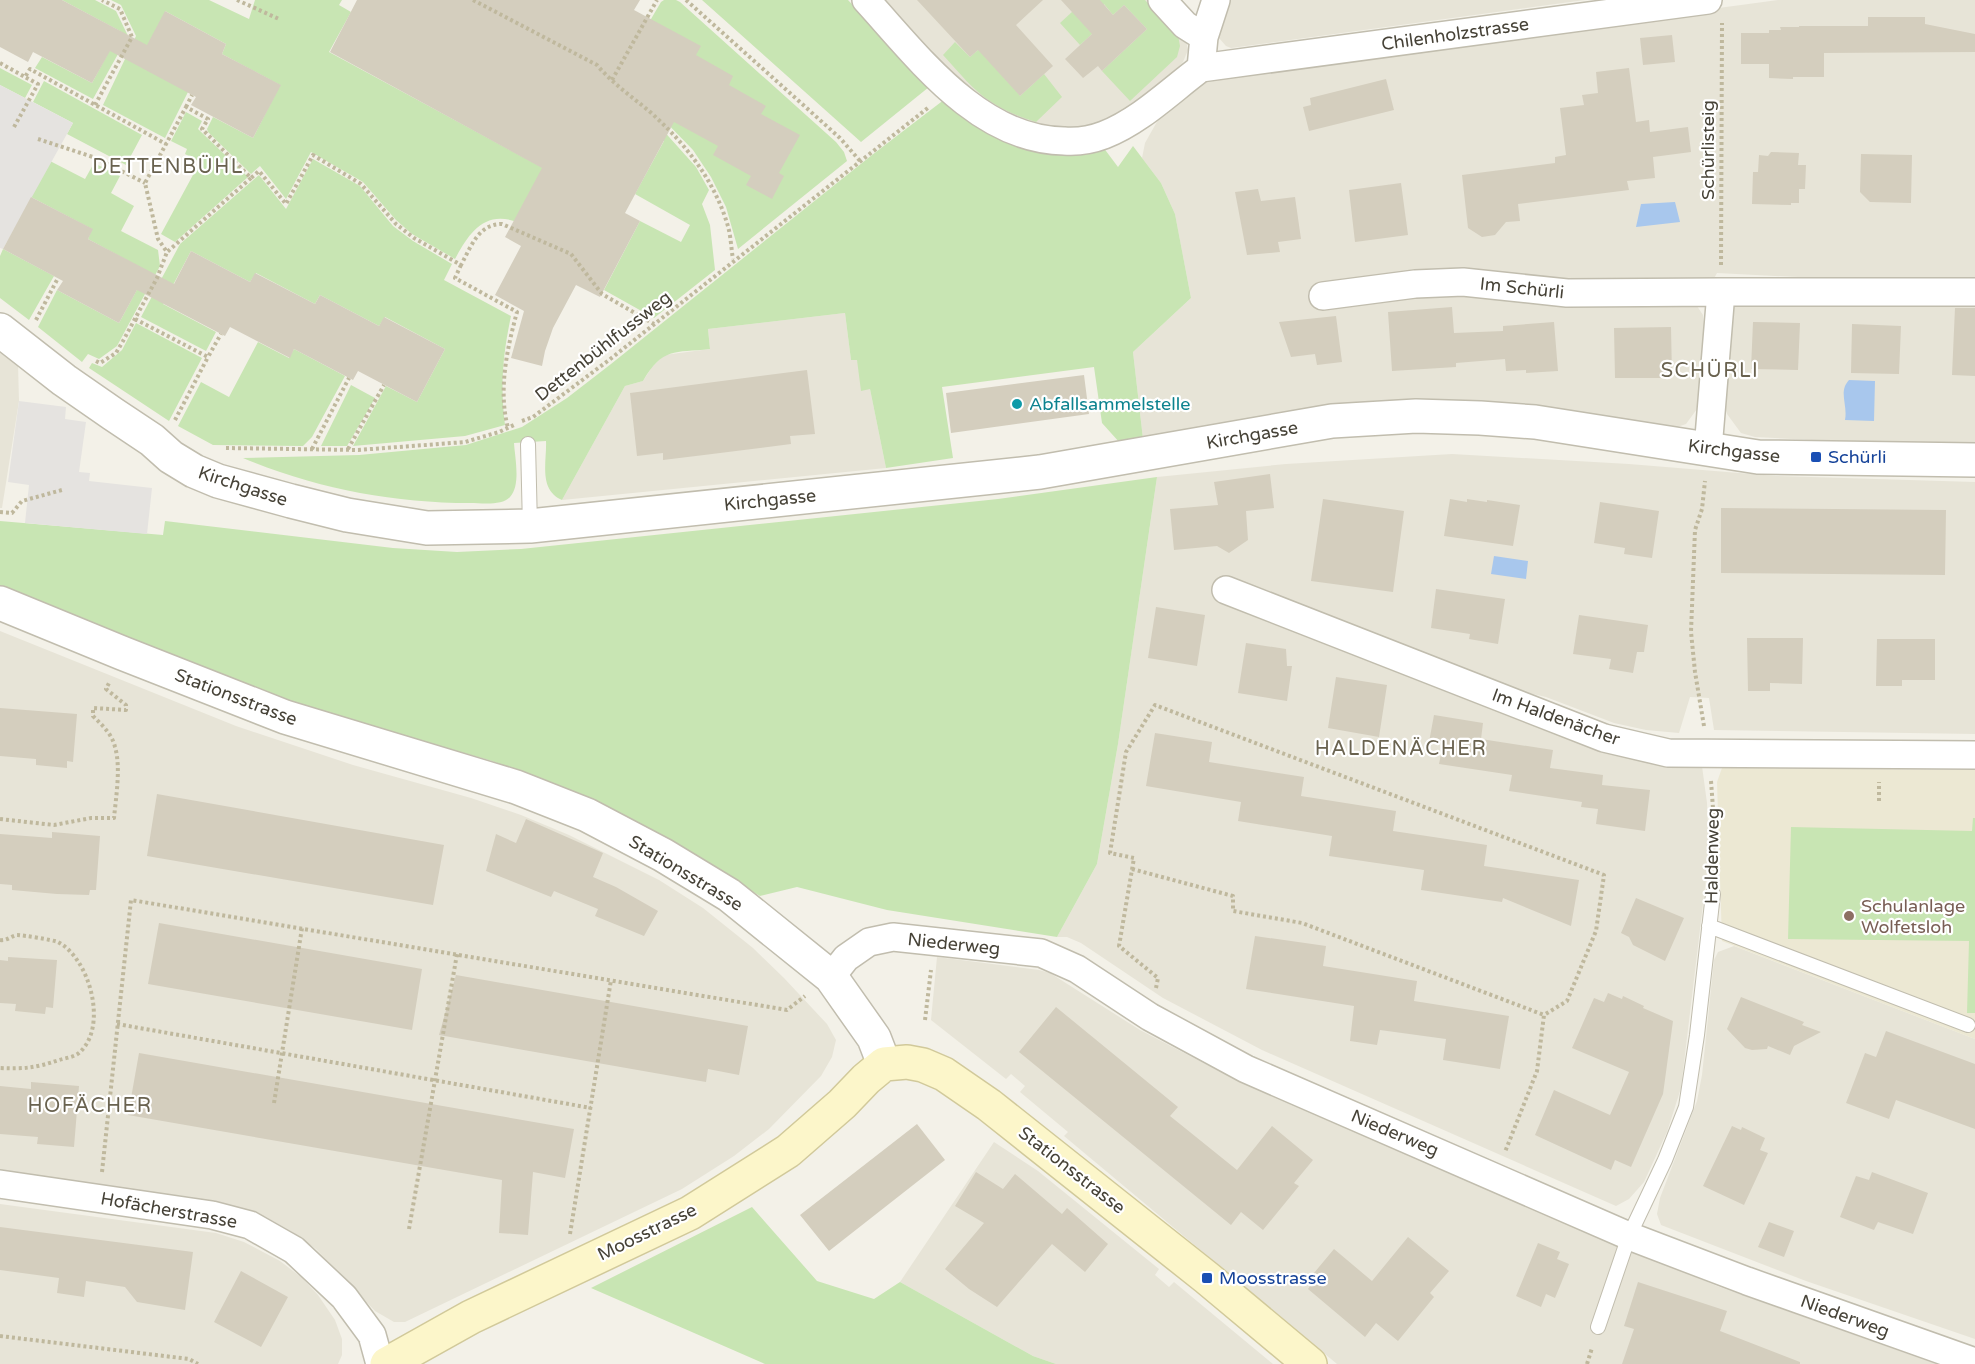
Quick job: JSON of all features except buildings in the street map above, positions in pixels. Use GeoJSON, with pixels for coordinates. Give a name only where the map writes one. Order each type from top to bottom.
{"type":"FeatureCollection","features":[{"type":"Feature","properties":{"kind":"main road","name":"Stationsstrasse"},"geometry":{"type":"LineString","coordinates":[[884,1064],[907,1062],[923,1065],[944,1074],[989,1105],[1207,1278],[1310,1364]]}},
{"type":"Feature","properties":{"kind":"main road","name":"Moosstrasse"},"geometry":{"type":"LineString","coordinates":[[387,1364],[471,1317],[690,1213],[788,1151],[884,1064]]}},
{"type":"Feature","properties":{"kind":"street"},"geometry":{"type":"LineString","coordinates":[[866,0],[934,74],[992,120],[1034,138],[1075,141],[1102,136],[1119,129],[1201,68],[1204,36],[1216,0]]}},
{"type":"Feature","properties":{"kind":"street"},"geometry":{"type":"LineString","coordinates":[[1162,0],[1185,25],[1204,36]]}},
{"type":"Feature","properties":{"kind":"street","name":"Chilenholzstrasse"},"geometry":{"type":"LineString","coordinates":[[1201,68],[1715,10]]}},
{"type":"Feature","properties":{"kind":"street","name":"Im Schürli"},"geometry":{"type":"LineString","coordinates":[[1323,296],[1415,284],[1463,282],[1567,293],[1975,292]]}},
{"type":"Feature","properties":{"kind":"street"},"geometry":{"type":"LineString","coordinates":[[1707,463],[1721,292]]}},
{"type":"Feature","properties":{"kind":"street","name":"Kirchgasse"},"geometry":{"type":"LineString","coordinates":[[16,329],[93,401],[194,471],[218,481],[347,515],[427,528],[530,526],[1040,472],[1343,421],[1416,416],[1480,417],[1535,422],[1707,463],[1758,457],[1975,460]]}},
{"type":"Feature","properties":{"kind":"street","name":"Im Haldenächer"},"geometry":{"type":"LineString","coordinates":[[1226,590],[1604,738],[1668,753],[1975,755]]}},
{"type":"Feature","properties":{"kind":"street","name":"Stationsstrasse"},"geometry":{"type":"LineString","coordinates":[[0,603],[285,717],[516,787],[587,815],[663,855],[729,895],[818,986],[874,1038],[884,1064]]}},
{"type":"Feature","properties":{"kind":"street","name":"Niederweg"},"geometry":{"type":"LineString","coordinates":[[818,986],[846,958],[869,942],[893,937],[1041,953],[1077,969],[1150,1017],[1246,1069],[1629,1236],[1975,1362]]}},
{"type":"Feature","properties":{"kind":"street","name":"Hofächerstrasse"},"geometry":{"type":"LineString","coordinates":[[0,1184],[212,1215],[250,1226],[294,1250],[344,1297],[372,1335],[380,1364]]}},
{"type":"Feature","properties":{"kind":"lane"},"geometry":{"type":"LineString","coordinates":[[528,444],[530,526]]}},
{"type":"Feature","properties":{"kind":"lane","name":"Haldenweg"},"geometry":{"type":"LineString","coordinates":[[1598,1327],[1629,1236],[1665,1160],[1686,1107],[1697,1035],[1713,894]]}},
{"type":"Feature","properties":{"kind":"lane"},"geometry":{"type":"LineString","coordinates":[[1709,926],[1968,1025]]}},
{"type":"Feature","properties":{"kind":"path"},"geometry":{"type":"LineString","coordinates":[[95,105],[132,37],[120,9],[102,0]]}},
{"type":"Feature","properties":{"kind":"path"},"geometry":{"type":"LineString","coordinates":[[237,0],[279,19]]}},
{"type":"Feature","properties":{"kind":"path"},"geometry":{"type":"LineString","coordinates":[[472,0],[597,65],[687,148],[713,187],[728,225],[734,260]]}},
{"type":"Feature","properties":{"kind":"path"},"geometry":{"type":"LineString","coordinates":[[612,80],[657,0]]}},
{"type":"Feature","properties":{"kind":"path"},"geometry":{"type":"LineString","coordinates":[[686,0],[840,138],[860,161]]}},
{"type":"Feature","properties":{"kind":"path","name":"Schürlisteig"},"geometry":{"type":"LineString","coordinates":[[1715,10],[1721,292]]}},
{"type":"Feature","properties":{"kind":"path"},"geometry":{"type":"LineString","coordinates":[[0,63],[38,84],[14,127]]}},
{"type":"Feature","properties":{"kind":"path"},"geometry":{"type":"LineString","coordinates":[[25,77],[30,69],[166,144]]}},
{"type":"Feature","properties":{"kind":"path","name":"Dettenbühlfussweg"},"geometry":{"type":"LineString","coordinates":[[218,448],[347,450],[465,441],[508,428],[533,417],[951,89]]}},
{"type":"Feature","properties":{"kind":"path"},"geometry":{"type":"LineString","coordinates":[[168,252],[158,239],[145,183],[192,95]]}},
{"type":"Feature","properties":{"kind":"path"},"geometry":{"type":"LineString","coordinates":[[186,107],[208,119],[202,129],[251,178]]}},
{"type":"Feature","properties":{"kind":"path"},"geometry":{"type":"LineString","coordinates":[[38,139],[96,158],[145,183]]}},
{"type":"Feature","properties":{"kind":"path"},"geometry":{"type":"LineString","coordinates":[[90,359],[100,363],[116,352],[157,278],[168,252],[260,171],[286,204],[313,155],[361,184],[396,224],[414,238],[461,265]]}},
{"type":"Feature","properties":{"kind":"path"},"geometry":{"type":"LineString","coordinates":[[508,428],[504,367],[517,312],[455,278],[479,232],[493,224],[502,224],[571,254],[602,294],[654,324]]}},
{"type":"Feature","properties":{"kind":"path"},"geometry":{"type":"LineString","coordinates":[[16,329],[58,278]]}},
{"type":"Feature","properties":{"kind":"path"},"geometry":{"type":"LineString","coordinates":[[135,319],[208,357]]}},
{"type":"Feature","properties":{"kind":"path"},"geometry":{"type":"LineString","coordinates":[[175,419],[220,334]]}},
{"type":"Feature","properties":{"kind":"path"},"geometry":{"type":"LineString","coordinates":[[312,449],[349,378]]}},
{"type":"Feature","properties":{"kind":"path"},"geometry":{"type":"LineString","coordinates":[[347,450],[384,385]]}},
{"type":"Feature","properties":{"kind":"path","name":"Haldenweg"},"geometry":{"type":"LineString","coordinates":[[1707,463],[1702,509],[1695,530],[1691,632],[1695,672],[1709,752],[1714,822],[1713,894]]}},
{"type":"Feature","properties":{"kind":"path"},"geometry":{"type":"LineString","coordinates":[[0,512],[12,513],[22,501],[62,490]]}},
{"type":"Feature","properties":{"kind":"path"},"geometry":{"type":"LineString","coordinates":[[0,819],[54,825],[91,818],[114,818],[117,781],[115,747],[108,731],[93,716],[93,708],[126,710],[126,705],[106,689],[114,673]]}},
{"type":"Feature","properties":{"kind":"path"},"geometry":{"type":"LineString","coordinates":[[1154,996],[1158,978],[1119,946],[1134,858],[1110,853],[1126,752],[1155,705],[1604,875],[1596,931],[1567,1001],[1544,1016],[1537,1071],[1501,1161]]}},
{"type":"Feature","properties":{"kind":"path"},"geometry":{"type":"LineString","coordinates":[[1132,869],[1233,896],[1233,911],[1302,923],[1544,1016]]}},
{"type":"Feature","properties":{"kind":"path"},"geometry":{"type":"LineString","coordinates":[[102,1174],[131,900],[787,1010],[818,986]]}},
{"type":"Feature","properties":{"kind":"path"},"geometry":{"type":"LineString","coordinates":[[274,1103],[302,928]]}},
{"type":"Feature","properties":{"kind":"path"},"geometry":{"type":"LineString","coordinates":[[0,940],[6,941],[16,935],[58,942],[76,958],[85,974],[93,1001],[94,1025],[89,1041],[79,1054],[27,1069],[0,1068]]}},
{"type":"Feature","properties":{"kind":"path"},"geometry":{"type":"LineString","coordinates":[[409,1229],[458,954]]}},
{"type":"Feature","properties":{"kind":"path"},"geometry":{"type":"LineString","coordinates":[[925,1020],[931,968]]}},
{"type":"Feature","properties":{"kind":"path"},"geometry":{"type":"LineString","coordinates":[[569,1239],[611,980]]}},
{"type":"Feature","properties":{"kind":"path"},"geometry":{"type":"LineString","coordinates":[[117,1024],[591,1108]]}},
{"type":"Feature","properties":{"kind":"path"},"geometry":{"type":"LineString","coordinates":[[0,1336],[189,1359],[198,1364]]}},
{"type":"Feature","properties":{"kind":"path"},"geometry":{"type":"LineString","coordinates":[[1587,1364],[1593,1346]]}},
{"type":"Feature","properties":{"kind":"shaded area"},"geometry":{"type":"Polygon","coordinates":[[[879,0],[1151,0],[1186,40],[1188,50],[1183,62],[1170,78],[1146,99],[1087,130],[1049,133],[987,109],[879,0]]]}},
{"type":"Feature","properties":{"kind":"shaded area"},"geometry":{"type":"Polygon","coordinates":[[[1224,0],[1585,0],[1231,48],[1219,38],[1218,20],[1224,0]]]}},
{"type":"Feature","properties":{"kind":"shaded area"},"geometry":{"type":"Polygon","coordinates":[[[1778,0],[1975,0],[1975,286],[1717,273],[1711,284],[1412,293],[1688,301],[1697,306],[1703,315],[1704,327],[1701,398],[1697,409],[1686,424],[1671,429],[1643,425],[1143,439],[1133,352],[1191,298],[1175,214],[1161,183],[1142,158],[1145,143],[1163,111],[1203,83],[1229,74],[1778,0]]]}},
{"type":"Feature","properties":{"kind":"shaded area"},"geometry":{"type":"Polygon","coordinates":[[[0,85],[73,123],[3,249],[0,248],[0,85]]]}},
{"type":"Feature","properties":{"kind":"shaded area"},"geometry":{"type":"Polygon","coordinates":[[[1975,302],[1975,445],[1755,437],[1741,433],[1727,414],[1724,403],[1729,303],[1975,302]]]}},
{"type":"Feature","properties":{"kind":"shaded area"},"geometry":{"type":"Polygon","coordinates":[[[845,313],[851,360],[857,360],[870,389],[886,468],[562,500],[625,386],[643,381],[664,355],[710,349],[708,329],[845,313]]]}},
{"type":"Feature","properties":{"kind":"shaded area"},"geometry":{"type":"Polygon","coordinates":[[[0,350],[18,364],[19,401],[2,508],[0,508],[0,350]]]}},
{"type":"Feature","properties":{"kind":"shaded area"},"geometry":{"type":"Polygon","coordinates":[[[19,401],[66,407],[65,419],[86,422],[79,472],[90,473],[89,481],[152,488],[147,534],[25,523],[29,485],[8,482],[19,401]]]}},
{"type":"Feature","properties":{"kind":"shaded area"},"geometry":{"type":"Polygon","coordinates":[[[1452,454],[1629,464],[1776,476],[1975,482],[1975,734],[1714,730],[1709,698],[1690,697],[1679,733],[1646,730],[1614,723],[1546,697],[1498,686],[1284,603],[1277,625],[1632,759],[1702,766],[1707,803],[1709,854],[1681,1088],[1667,1132],[1644,1182],[1629,1199],[1616,1206],[1262,1050],[1163,998],[1081,943],[1067,937],[1057,937],[1097,864],[1118,744],[1157,477],[1286,464],[1452,454]]]}},
{"type":"Feature","properties":{"kind":"shaded area"},"geometry":{"type":"Polygon","coordinates":[[[0,631],[236,726],[353,765],[471,798],[521,815],[569,835],[659,880],[703,908],[753,948],[784,978],[827,1024],[836,1040],[832,1057],[821,1076],[769,1129],[734,1156],[682,1189],[405,1322],[394,1322],[375,1311],[316,1249],[266,1217],[230,1205],[192,1197],[0,1173],[0,631]]]}},
{"type":"Feature","properties":{"kind":"shaded area","name":"Schulanlage Wolfetsloh"},"geometry":{"type":"Polygon","coordinates":[[[1722,768],[1975,770],[1975,1039],[1722,941],[1717,782],[1722,768]]]}},
{"type":"Feature","properties":{"kind":"shaded area"},"geometry":{"type":"Polygon","coordinates":[[[1734,946],[1975,1039],[1975,1339],[1806,1281],[1661,1225],[1657,1214],[1660,1198],[1697,1101],[1702,1075],[1714,960],[1718,952],[1734,946]]]}},
{"type":"Feature","properties":{"kind":"shaded area"},"geometry":{"type":"Polygon","coordinates":[[[937,957],[1050,973],[1140,1030],[1217,1070],[1552,1218],[1717,1286],[1936,1364],[1337,1364],[1064,1136],[1068,1132],[1020,1092],[1025,1086],[1011,1074],[1006,1079],[931,1020],[937,957]]]}},
{"type":"Feature","properties":{"kind":"shaded area"},"geometry":{"type":"Polygon","coordinates":[[[994,1142],[1038,1171],[1159,1269],[1155,1275],[1169,1287],[1174,1282],[1273,1364],[1056,1364],[1033,1356],[900,1282],[994,1142]]]}},
{"type":"Feature","properties":{"kind":"shaded area"},"geometry":{"type":"Polygon","coordinates":[[[0,1204],[216,1233],[244,1242],[280,1261],[301,1277],[318,1295],[335,1320],[342,1339],[342,1355],[338,1364],[0,1364],[0,1204]]]}},
{"type":"Feature","properties":{"kind":"green space"},"geometry":{"type":"Polygon","coordinates":[[[62,0],[95,0],[116,11],[128,36],[93,99],[35,68],[42,57],[92,83],[120,31],[62,0]]]}},
{"type":"Feature","properties":{"kind":"green space"},"geometry":{"type":"Polygon","coordinates":[[[111,0],[209,0],[249,19],[255,0],[342,0],[339,5],[351,12],[329,52],[547,170],[514,221],[494,219],[485,222],[471,234],[455,259],[412,234],[396,220],[363,182],[311,152],[286,199],[260,166],[251,174],[207,129],[213,117],[253,138],[280,85],[222,54],[226,44],[165,11],[188,92],[165,138],[103,105],[136,36],[121,5],[111,0]]]}},
{"type":"Feature","properties":{"kind":"green space"},"geometry":{"type":"Polygon","coordinates":[[[664,0],[680,2],[836,142],[844,152],[847,161],[738,249],[726,207],[711,177],[693,150],[659,115],[621,70],[664,0]]]}},
{"type":"Feature","properties":{"kind":"green space"},"geometry":{"type":"Polygon","coordinates":[[[702,0],[848,0],[929,87],[861,142],[702,0]]]}},
{"type":"Feature","properties":{"kind":"green space"},"geometry":{"type":"Polygon","coordinates":[[[1085,0],[1145,0],[1178,35],[1180,46],[1177,57],[1130,101],[1102,71],[1147,29],[1124,5],[1113,15],[1104,4],[1092,34],[1080,45],[1060,23],[1085,0]]]}},
{"type":"Feature","properties":{"kind":"green space"},"geometry":{"type":"Polygon","coordinates":[[[955,42],[970,57],[986,43],[1020,96],[1044,74],[1062,97],[1036,122],[1003,109],[979,93],[943,55],[955,42]]]}},
{"type":"Feature","properties":{"kind":"green space"},"geometry":{"type":"Polygon","coordinates":[[[0,68],[32,85],[25,98],[0,85],[0,68]]]}},
{"type":"Feature","properties":{"kind":"green space"},"geometry":{"type":"Polygon","coordinates":[[[44,81],[142,135],[126,165],[67,134],[73,123],[33,102],[44,81]]]}},
{"type":"Feature","properties":{"kind":"green space"},"geometry":{"type":"Polygon","coordinates":[[[945,99],[1103,147],[1118,167],[1133,146],[1161,183],[1175,214],[1191,298],[1133,352],[1143,439],[1120,443],[1102,423],[1094,367],[942,387],[953,458],[886,468],[870,389],[861,391],[857,360],[851,360],[845,313],[708,329],[710,349],[678,352],[663,357],[643,381],[625,386],[562,500],[554,495],[547,482],[545,474],[546,441],[514,443],[516,471],[513,492],[506,500],[492,503],[412,500],[354,492],[298,478],[243,458],[359,455],[466,445],[522,427],[567,398],[611,364],[945,99]]]}},
{"type":"Feature","properties":{"kind":"green space"},"geometry":{"type":"Polygon","coordinates":[[[605,109],[661,128],[696,167],[709,190],[702,204],[710,225],[715,270],[654,318],[604,290],[640,221],[681,242],[690,225],[635,194],[664,141],[605,109]]]}},
{"type":"Feature","properties":{"kind":"green space"},"geometry":{"type":"Polygon","coordinates":[[[186,112],[202,121],[198,129],[248,177],[175,242],[161,234],[200,162],[185,154],[187,149],[171,141],[186,112]]]}},
{"type":"Feature","properties":{"kind":"green space"},"geometry":{"type":"Polygon","coordinates":[[[313,159],[360,186],[393,226],[452,264],[444,280],[511,316],[503,370],[505,425],[465,436],[353,446],[386,386],[417,402],[445,349],[385,317],[379,326],[320,295],[315,304],[256,273],[250,282],[191,251],[163,304],[216,332],[206,351],[141,317],[180,244],[259,175],[286,209],[313,159]]]}},
{"type":"Feature","properties":{"kind":"green space"},"geometry":{"type":"Polygon","coordinates":[[[50,161],[85,179],[94,163],[120,176],[111,193],[134,206],[121,231],[158,250],[160,266],[117,346],[99,359],[88,354],[82,362],[38,327],[57,290],[119,323],[147,271],[88,239],[92,229],[31,197],[50,161]]]}},
{"type":"Feature","properties":{"kind":"green space"},"geometry":{"type":"Polygon","coordinates":[[[3,249],[54,276],[29,320],[0,298],[0,256],[3,249]]]}},
{"type":"Feature","properties":{"kind":"green space"},"geometry":{"type":"Polygon","coordinates":[[[136,323],[202,358],[169,421],[89,368],[92,363],[102,367],[122,350],[136,323]]]}},
{"type":"Feature","properties":{"kind":"green space"},"geometry":{"type":"Polygon","coordinates":[[[258,342],[289,358],[294,349],[345,376],[312,437],[303,446],[213,445],[178,426],[201,382],[229,397],[258,342]]]}},
{"type":"Feature","properties":{"kind":"green space"},"geometry":{"type":"Polygon","coordinates":[[[351,385],[375,398],[347,446],[321,446],[351,385]]]}},
{"type":"Feature","properties":{"kind":"green space"},"geometry":{"type":"Polygon","coordinates":[[[1157,477],[1118,744],[1097,864],[1057,937],[887,910],[797,887],[760,896],[635,821],[560,787],[492,761],[328,714],[154,651],[0,586],[0,521],[163,535],[165,521],[393,548],[457,552],[521,549],[998,499],[1157,477]]]}},
{"type":"Feature","properties":{"kind":"green space"},"geometry":{"type":"Polygon","coordinates":[[[1973,818],[1975,818],[1975,1013],[1967,1013],[1969,941],[1788,939],[1791,827],[1972,831],[1973,818]]]}},
{"type":"Feature","properties":{"kind":"green space"},"geometry":{"type":"Polygon","coordinates":[[[752,1207],[817,1281],[874,1299],[900,1282],[1033,1356],[1056,1364],[765,1364],[591,1288],[752,1207]]]}},
{"type":"Feature","properties":{"kind":"water"},"geometry":{"type":"Polygon","coordinates":[[[1675,202],[1680,222],[1636,227],[1641,204],[1675,202]]]}},
{"type":"Feature","properties":{"kind":"water"},"geometry":{"type":"Polygon","coordinates":[[[1849,380],[1875,381],[1874,421],[1845,420],[1844,389],[1849,380]]]}},
{"type":"Feature","properties":{"kind":"water"},"geometry":{"type":"Polygon","coordinates":[[[1494,556],[1528,561],[1526,579],[1491,574],[1494,556]]]}},
{"type":"Feature","properties":{"kind":"place","name":"Abfallsammelstelle"},"geometry":{"type":"Point","coordinates":[1017,404]}},
{"type":"Feature","properties":{"kind":"place","name":"Schürli"},"geometry":{"type":"Point","coordinates":[1816,457]}},
{"type":"Feature","properties":{"kind":"place","name":"Schulanlage Wolfetsloh"},"geometry":{"type":"Point","coordinates":[1849,916]}},
{"type":"Feature","properties":{"kind":"place","name":"Moosstrasse"},"geometry":{"type":"Point","coordinates":[1207,1278]}},
{"type":"Feature","properties":{"kind":"district","name":"DETTENBÜHL"},"geometry":{"type":"Point","coordinates":[168,167]}},
{"type":"Feature","properties":{"kind":"district","name":"SCHÜRLI"},"geometry":{"type":"Point","coordinates":[1710,371]}},
{"type":"Feature","properties":{"kind":"district","name":"HALDENÄCHER"},"geometry":{"type":"Point","coordinates":[1401,749]}},
{"type":"Feature","properties":{"kind":"district","name":"HOFÄCHER"},"geometry":{"type":"Point","coordinates":[90,1106]}}]}
